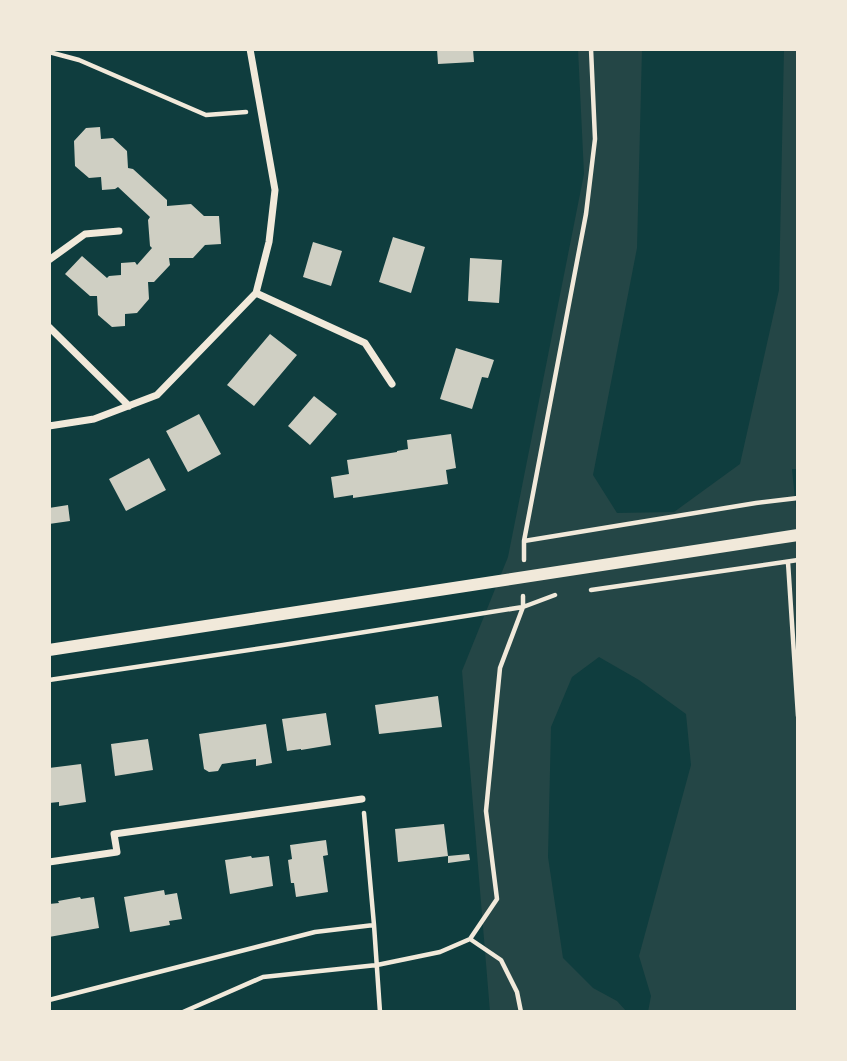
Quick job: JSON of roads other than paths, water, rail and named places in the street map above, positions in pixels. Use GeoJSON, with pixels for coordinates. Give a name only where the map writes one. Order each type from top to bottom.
{"type":"FeatureCollection","features":[{"type":"Feature","properties":{"kind":"street"},"geometry":{"type":"LineString","coordinates":[[49,426],[94,419],[157,395],[256,293],[269,242],[275,190],[250,49]]}},
{"type":"Feature","properties":{"kind":"street"},"geometry":{"type":"LineString","coordinates":[[49,260],[85,234],[119,231]]}},
{"type":"Feature","properties":{"kind":"street"},"geometry":{"type":"LineString","coordinates":[[256,293],[365,343],[393,384]]}},
{"type":"Feature","properties":{"kind":"street"},"geometry":{"type":"LineString","coordinates":[[49,327],[129,406]]}},
{"type":"Feature","properties":{"kind":"street"},"geometry":{"type":"LineString","coordinates":[[49,650],[798,535]]}},
{"type":"Feature","properties":{"kind":"street"},"geometry":{"type":"LineString","coordinates":[[49,862],[117,852],[114,834],[362,799]]}}]}
